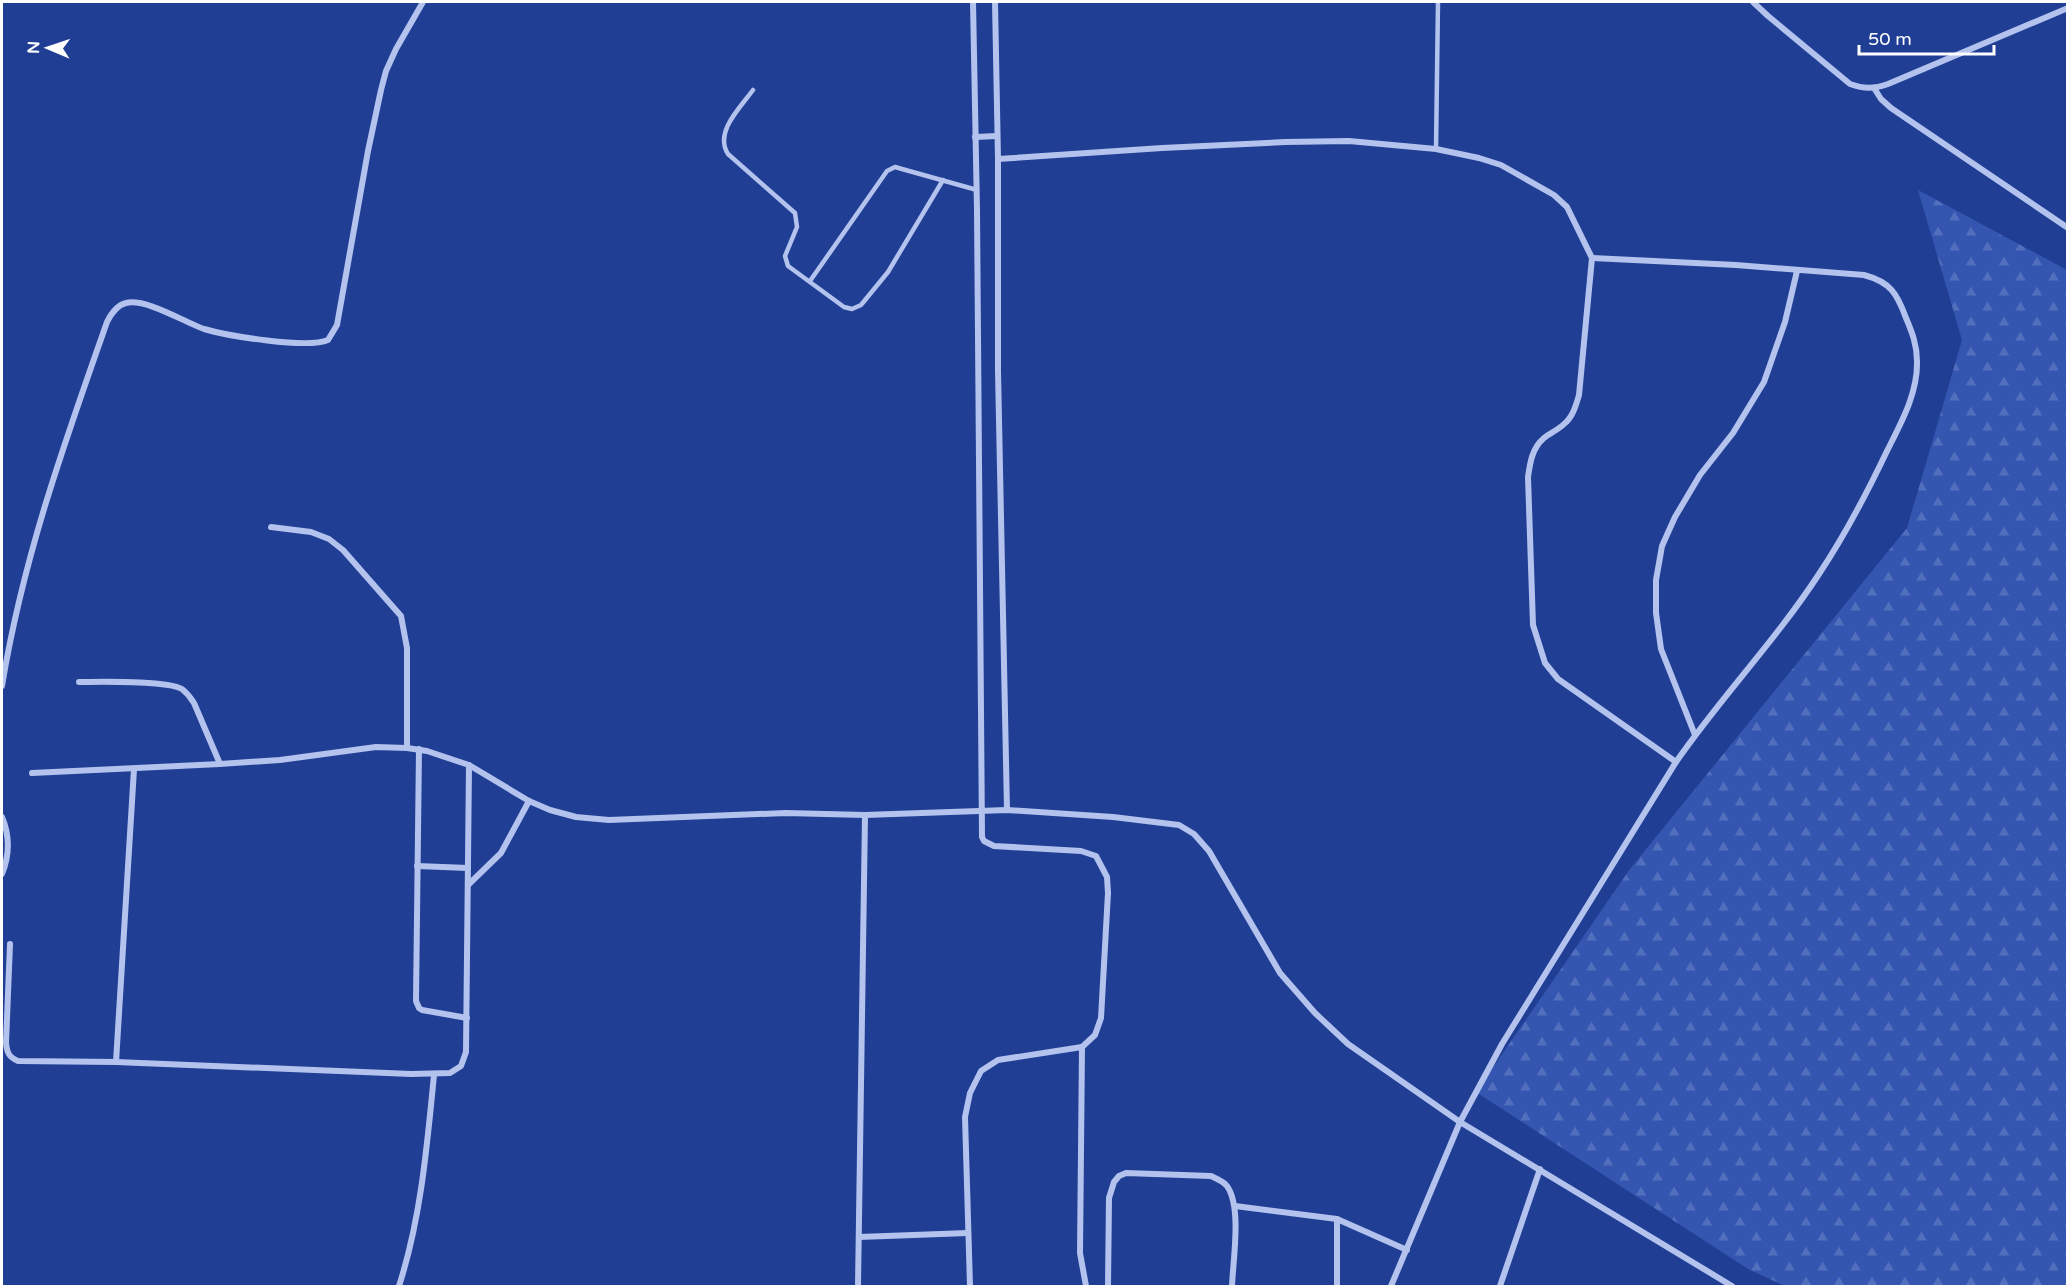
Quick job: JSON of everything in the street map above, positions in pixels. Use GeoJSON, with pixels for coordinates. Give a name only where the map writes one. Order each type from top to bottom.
{"type":"FeatureCollection","features":[{"type":"Feature","properties":{"kind":"street"},"geometry":{"type":"LineString","coordinates":[[2,686],[16,609],[37,527],[106,322],[120,306],[127,302],[139,302],[204,329],[227,334],[312,344],[328,340],[333,335],[337,325],[368,151],[386,71],[423,2]]}},
{"type":"Feature","properties":{"kind":"street"},"geometry":{"type":"LineString","coordinates":[[969,1287],[966,1117],[970,1093],[981,1071],[998,1060],[1082,1047],[1095,1035],[1101,1018],[1108,893],[1107,877],[1096,856],[1081,851],[988,844],[982,837],[977,190],[973,2]]}},
{"type":"Feature","properties":{"kind":"street"},"geometry":{"type":"LineString","coordinates":[[995,2],[998,371],[1007,810]]}},
{"type":"Feature","properties":{"kind":"street"},"geometry":{"type":"LineString","coordinates":[[1753,2],[1850,84],[1861,88],[1874,88],[2067,8]]}},
{"type":"Feature","properties":{"kind":"street"},"geometry":{"type":"LineString","coordinates":[[1874,88],[1891,108],[2067,228]]}},
{"type":"Feature","properties":{"kind":"street"},"geometry":{"type":"LineString","coordinates":[[975,137],[997,136]]}},
{"type":"Feature","properties":{"kind":"street"},"geometry":{"type":"LineString","coordinates":[[998,159],[1285,142],[1349,141],[1436,149],[1479,158],[1501,165],[1554,195],[1566,207],[1592,258],[1576,405],[1565,424],[1538,444],[1530,464],[1528,477],[1533,625],[1545,663],[1558,679],[1676,762]]}},
{"type":"Feature","properties":{"kind":"street"},"geometry":{"type":"LineString","coordinates":[[1391,1287],[1460,1122],[1513,1024],[1676,762],[1819,575],[1870,487],[1908,407],[1915,384],[1918,362],[1916,343],[1899,299],[1887,284],[1864,275],[1592,258]]}},
{"type":"Feature","properties":{"kind":"street"},"geometry":{"type":"LineString","coordinates":[[1695,735],[1661,649],[1656,613],[1656,580],[1662,546],[1675,517],[1700,474],[1733,433],[1764,382],[1785,322],[1797,270]]}},
{"type":"Feature","properties":{"kind":"street"},"geometry":{"type":"LineString","coordinates":[[271,527],[311,532],[329,539],[343,550],[401,616],[407,648],[407,748]]}},
{"type":"Feature","properties":{"kind":"street"},"geometry":{"type":"LineString","coordinates":[[79,682],[160,684],[181,689],[194,703],[220,764]]}},
{"type":"Feature","properties":{"kind":"street"},"geometry":{"type":"LineString","coordinates":[[32,772],[220,764],[376,747],[407,748],[419,749],[469,765],[530,801],[550,810],[576,817],[609,820],[786,813],[865,815],[1007,810],[1113,817],[1179,825],[1189,830],[1209,851],[1280,973],[1314,1013],[1348,1044],[1460,1122],[1732,1287]]}},
{"type":"Feature","properties":{"kind":"street"},"geometry":{"type":"LineString","coordinates":[[419,749],[416,1004],[427,1011],[467,1018]]}},
{"type":"Feature","properties":{"kind":"street"},"geometry":{"type":"LineString","coordinates":[[10,944],[6,1043],[7,1053],[12,1059],[25,1062],[116,1062],[434,1075],[450,1073],[461,1066],[466,1052],[469,765]]}},
{"type":"Feature","properties":{"kind":"street"},"geometry":{"type":"LineString","coordinates":[[116,1062],[134,769]]}},
{"type":"Feature","properties":{"kind":"street"},"geometry":{"type":"LineString","coordinates":[[468,885],[501,853],[530,801]]}},
{"type":"Feature","properties":{"kind":"street"},"geometry":{"type":"LineString","coordinates":[[858,1287],[865,815]]}},
{"type":"Feature","properties":{"kind":"street"},"geometry":{"type":"LineString","coordinates":[[2,817],[9,842],[2,874]]}},
{"type":"Feature","properties":{"kind":"street"},"geometry":{"type":"LineString","coordinates":[[417,866],[468,868]]}},
{"type":"Feature","properties":{"kind":"street"},"geometry":{"type":"LineString","coordinates":[[1082,1047],[1080,1253],[1086,1287]]}},
{"type":"Feature","properties":{"kind":"street"},"geometry":{"type":"LineString","coordinates":[[399,1287],[410,1251],[418,1212],[434,1075]]}},
{"type":"Feature","properties":{"kind":"street"},"geometry":{"type":"LineString","coordinates":[[1500,1287],[1540,1169]]}},
{"type":"Feature","properties":{"kind":"street"},"geometry":{"type":"LineString","coordinates":[[1108,1287],[1110,1190],[1119,1176],[1126,1173],[1211,1176],[1222,1181],[1235,1206],[1232,1287]]}},
{"type":"Feature","properties":{"kind":"street"},"geometry":{"type":"LineString","coordinates":[[1235,1206],[1337,1219],[1407,1250]]}},
{"type":"Feature","properties":{"kind":"street"},"geometry":{"type":"LineString","coordinates":[[1337,1219],[1337,1287]]}},
{"type":"Feature","properties":{"kind":"street"},"geometry":{"type":"LineString","coordinates":[[859,1237],[968,1233]]}},
{"type":"Feature","properties":{"kind":"lane"},"geometry":{"type":"LineString","coordinates":[[1436,149],[1438,2]]}},
{"type":"Feature","properties":{"kind":"lane"},"geometry":{"type":"LineString","coordinates":[[753,90],[727,127],[723,141],[724,148],[795,213],[797,227],[786,251],[788,266],[844,307],[852,309],[861,305],[888,272],[943,180]]}},
{"type":"Feature","properties":{"kind":"lane"},"geometry":{"type":"LineString","coordinates":[[810,281],[887,171],[895,168],[902,169],[977,190]]}},
{"type":"Feature","properties":{"kind":"green space"},"geometry":{"type":"Polygon","coordinates":[[[1918,190],[2067,270],[2067,1286],[1785,1286],[1748,1269],[1476,1092],[1630,869],[1907,528],[1962,340],[1918,190]]]}}]}
